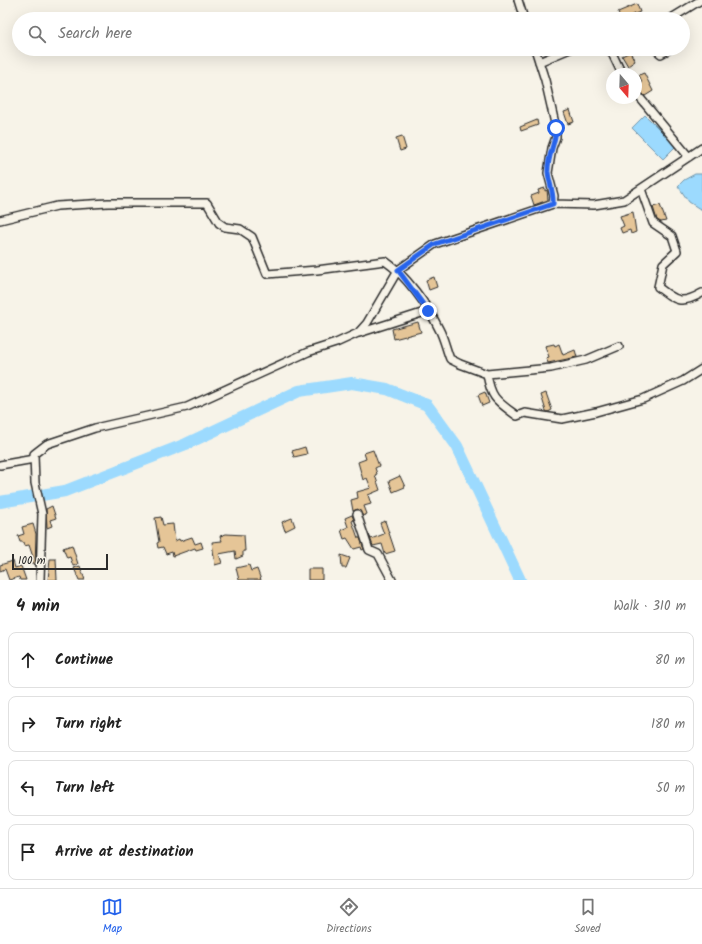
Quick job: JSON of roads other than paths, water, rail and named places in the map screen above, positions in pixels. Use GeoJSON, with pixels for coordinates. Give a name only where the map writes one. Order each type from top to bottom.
{"type":"FeatureCollection","features":[{"type":"Feature","properties":{"kind":"street"},"geometry":{"type":"LineString","coordinates":[[518,0],[522,12]]}},
{"type":"Feature","properties":{"kind":"street"},"geometry":{"type":"LineString","coordinates":[[681,12],[701,0]]}},
{"type":"Feature","properties":{"kind":"street"},"geometry":{"type":"LineString","coordinates":[[537,56],[556,128],[556,137],[552,148],[548,172],[554,196],[553,204]]}},
{"type":"Feature","properties":{"kind":"street"},"geometry":{"type":"LineString","coordinates":[[539,62],[553,56]]}},
{"type":"Feature","properties":{"kind":"street"},"geometry":{"type":"LineString","coordinates":[[613,56],[619,68]]}},
{"type":"Feature","properties":{"kind":"street"},"geometry":{"type":"LineString","coordinates":[[642,100],[689,157]]}},
{"type":"Feature","properties":{"kind":"street"},"geometry":{"type":"LineString","coordinates":[[358,334],[367,323],[398,270],[435,244],[553,204],[594,206],[624,200],[702,148]]}},
{"type":"Feature","properties":{"kind":"street"},"geometry":{"type":"LineString","coordinates":[[641,189],[652,223],[672,236],[677,251],[662,264],[658,287],[673,298],[689,301],[702,293]]}},
{"type":"Feature","properties":{"kind":"street"},"geometry":{"type":"LineString","coordinates":[[0,220],[57,206],[108,203],[207,203],[219,223],[225,227],[240,229],[252,237],[267,274],[317,270],[386,261],[398,270],[428,311],[439,329],[450,358],[460,364],[487,374],[551,368],[586,360],[619,346]]}},
{"type":"Feature","properties":{"kind":"street"},"geometry":{"type":"LineString","coordinates":[[40,580],[42,514],[35,482],[34,454],[47,444],[120,421],[187,407],[308,352],[428,311]]}},
{"type":"Feature","properties":{"kind":"street"},"geometry":{"type":"LineString","coordinates":[[487,374],[489,391],[497,401],[517,416],[525,413],[562,419],[643,399],[683,381],[702,370]]}},
{"type":"Feature","properties":{"kind":"street"},"geometry":{"type":"LineString","coordinates":[[0,465],[34,460]]}},
{"type":"Feature","properties":{"kind":"street"},"geometry":{"type":"LineString","coordinates":[[357,514],[369,550],[378,554],[392,580]]}},
{"type":"Feature","properties":{"kind":"water"},"geometry":{"type":"Polygon","coordinates":[[[645,115],[676,146],[663,159],[632,128],[645,115]]]}},
{"type":"Feature","properties":{"kind":"water"},"geometry":{"type":"Polygon","coordinates":[[[695,174],[702,174],[702,209],[689,202],[678,186],[684,180],[695,174]]]}},
{"type":"Feature","properties":{"kind":"waterway"},"geometry":{"type":"LineString","coordinates":[[0,502],[65,491],[186,444],[299,391],[352,383],[387,389],[427,405],[457,446],[520,580]]}}]}
